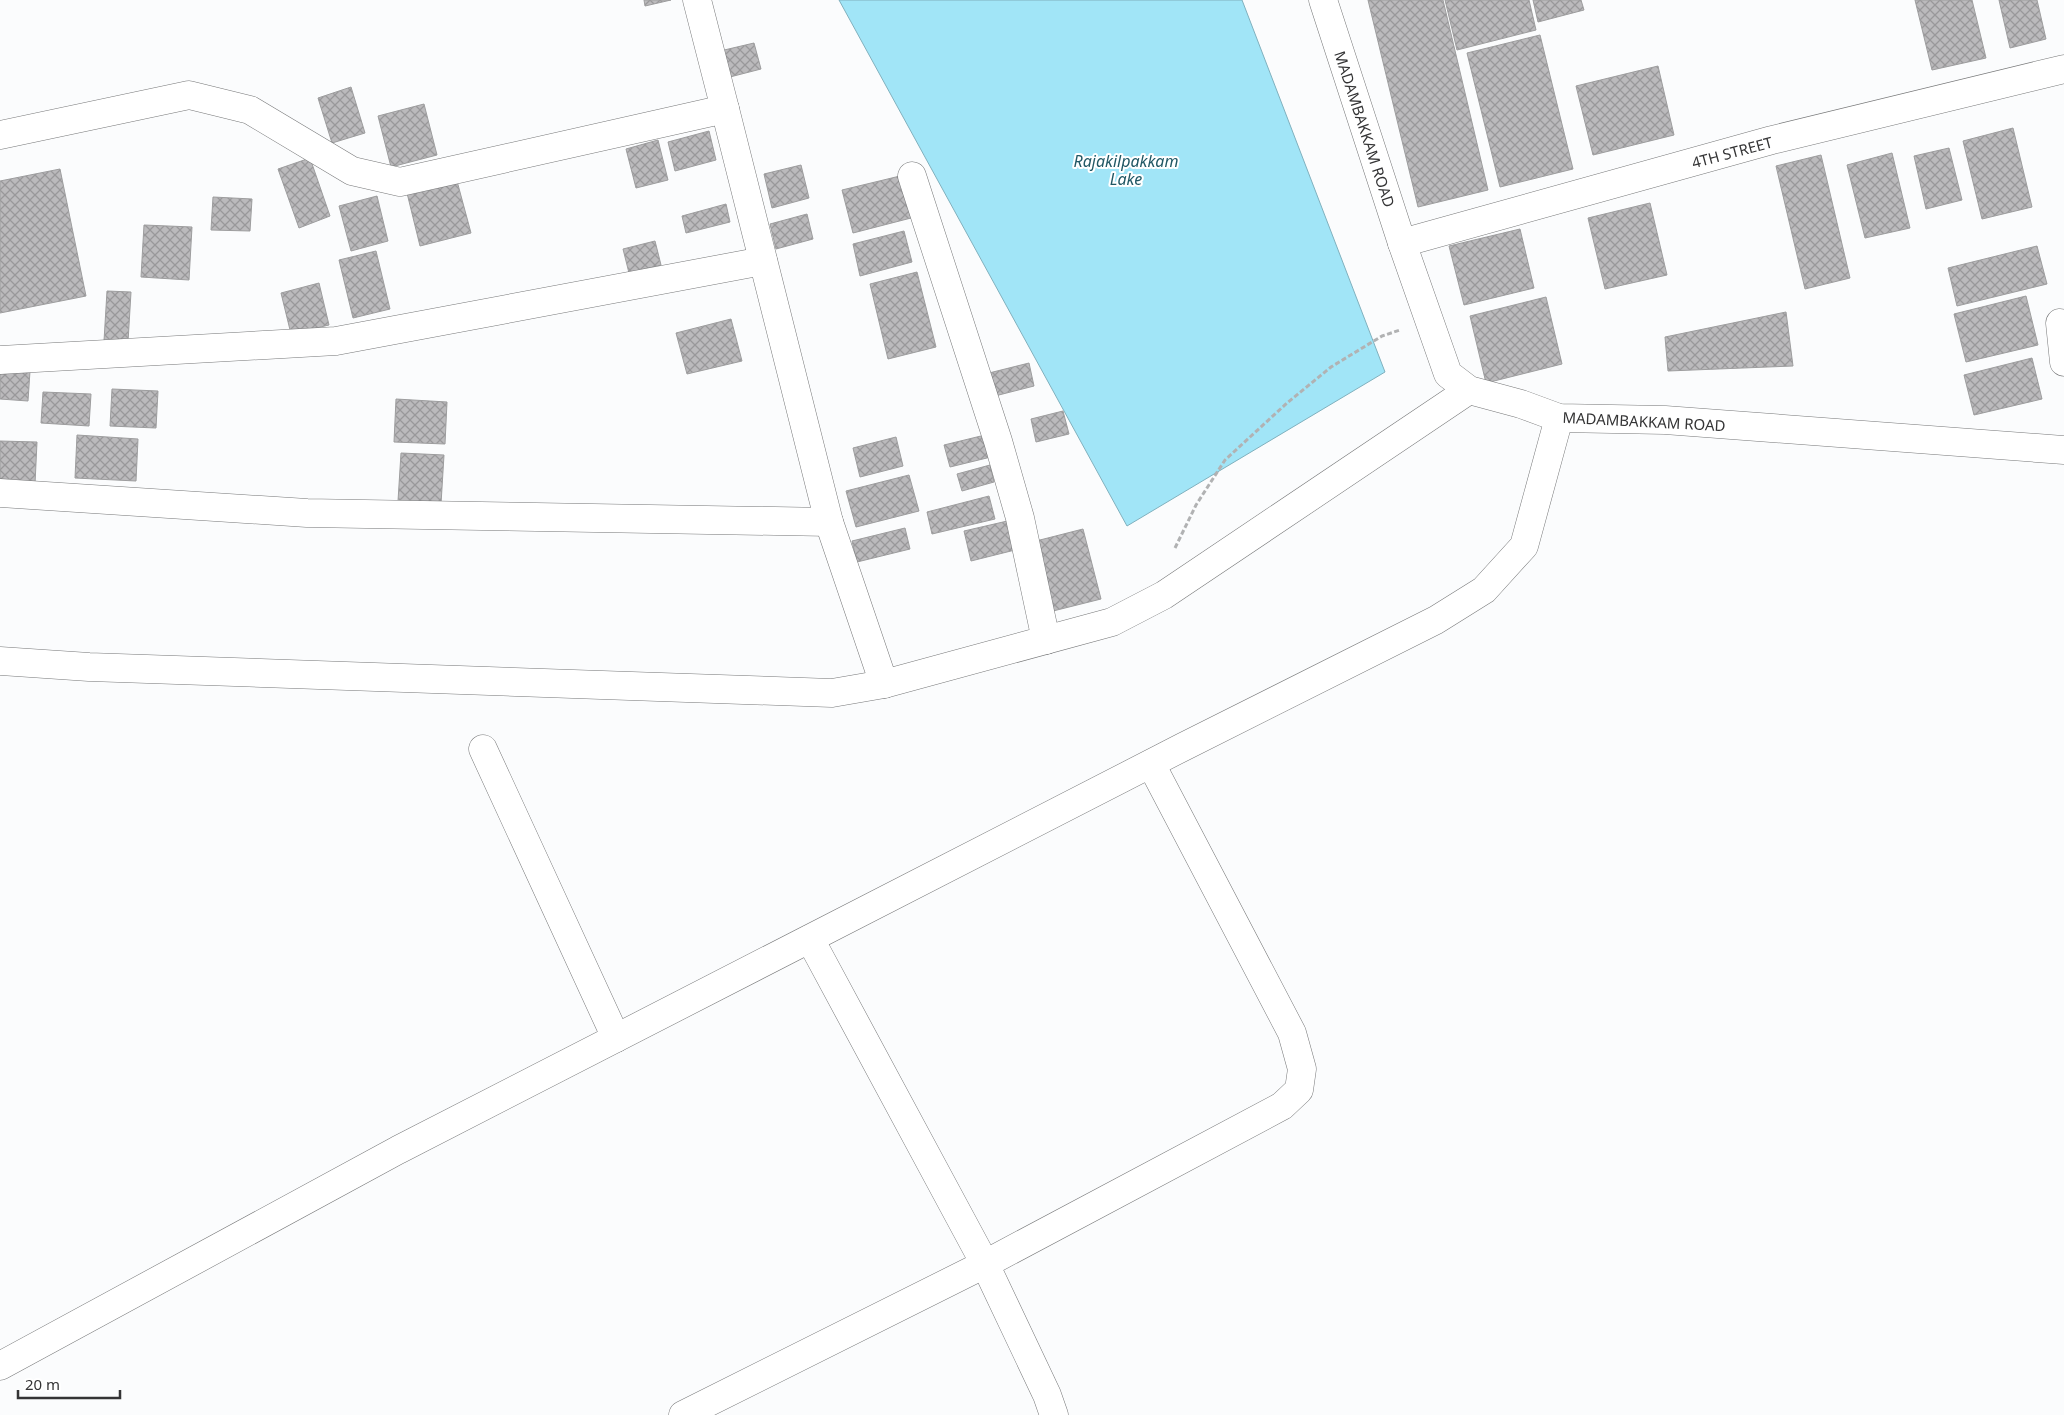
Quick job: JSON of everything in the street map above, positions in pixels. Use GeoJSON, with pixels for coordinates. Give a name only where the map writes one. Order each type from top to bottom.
{"type":"FeatureCollection","features":[{"type":"Feature","properties":{"kind":"street"},"geometry":{"type":"LineString","coordinates":[[697,0],[829,522],[884,684]]}},
{"type":"Feature","properties":{"kind":"street","name":"MADAMBAKKAM ROAD"},"geometry":{"type":"LineString","coordinates":[[1323,0],[1402,243],[1448,374],[1469,390],[1521,404],[1559,418],[1665,420],[2064,450]]}},
{"type":"Feature","properties":{"kind":"street","name":"4TH STREET"},"geometry":{"type":"LineString","coordinates":[[1402,243],[1772,140],[2064,69]]}},
{"type":"Feature","properties":{"kind":"street"},"geometry":{"type":"LineString","coordinates":[[0,135],[189,95],[250,110],[352,171],[400,182],[725,109]]}},
{"type":"Feature","properties":{"kind":"street"},"geometry":{"type":"LineString","coordinates":[[912,176],[998,440],[1020,518],[1046,640]]}},
{"type":"Feature","properties":{"kind":"street"},"geometry":{"type":"LineString","coordinates":[[0,360],[336,341],[763,261]]}},
{"type":"Feature","properties":{"kind":"street"},"geometry":{"type":"LineString","coordinates":[[2060,323],[2064,362]]}},
{"type":"Feature","properties":{"kind":"street"},"geometry":{"type":"LineString","coordinates":[[0,661],[89,667],[832,693],[884,684],[1112,622],[1164,595],[1469,390]]}},
{"type":"Feature","properties":{"kind":"street"},"geometry":{"type":"LineString","coordinates":[[0,1366],[398,1150],[1436,620],[1484,590],[1524,546],[1559,418]]}},
{"type":"Feature","properties":{"kind":"street"},"geometry":{"type":"LineString","coordinates":[[0,493],[306,513],[829,522]]}},
{"type":"Feature","properties":{"kind":"street"},"geometry":{"type":"LineString","coordinates":[[483,749],[616,1038]]}},
{"type":"Feature","properties":{"kind":"street"},"geometry":{"type":"LineString","coordinates":[[683,1415],[986,1264],[1282,1106],[1299,1090],[1302,1069],[1292,1033],[1151,764]]}},
{"type":"Feature","properties":{"kind":"street"},"geometry":{"type":"LineString","coordinates":[[810,938],[986,1264],[1047,1395],[1054,1415]]}},
{"type":"Feature","properties":{"kind":"path"},"geometry":{"type":"LineString","coordinates":[[1164,595],[1176,544],[1196,505],[1225,460],[1287,403],[1331,367],[1382,336],[1429,320]]}},
{"type":"Feature","properties":{"kind":"water","name":"Rajakilpakkam Lake"},"geometry":{"type":"Polygon","coordinates":[[[839,0],[1242,0],[1385,372],[1127,526],[839,0]]]}},
{"type":"Feature","properties":{"kind":"building"},"geometry":{"type":"Polygon","coordinates":[[[644,0],[671,0],[645,6],[644,0]]]}},
{"type":"Feature","properties":{"kind":"building"},"geometry":{"type":"Polygon","coordinates":[[[1368,0],[1443,0],[1488,190],[1418,207],[1368,0]]]}},
{"type":"Feature","properties":{"kind":"building"},"geometry":{"type":"Polygon","coordinates":[[[1445,0],[1529,0],[1536,30],[1457,50],[1445,0]]]}},
{"type":"Feature","properties":{"kind":"building"},"geometry":{"type":"Polygon","coordinates":[[[1533,0],[1581,0],[1584,10],[1538,22],[1533,0]]]}},
{"type":"Feature","properties":{"kind":"building"},"geometry":{"type":"Polygon","coordinates":[[[1915,0],[1972,0],[1986,58],[1932,70],[1915,0]]]}},
{"type":"Feature","properties":{"kind":"building"},"geometry":{"type":"Polygon","coordinates":[[[1999,0],[2037,0],[2046,39],[2010,48],[1999,0]]]}},
{"type":"Feature","properties":{"kind":"building"},"geometry":{"type":"Polygon","coordinates":[[[1540,35],[1573,169],[1500,187],[1467,53],[1540,35]]]}},
{"type":"Feature","properties":{"kind":"building"},"geometry":{"type":"Polygon","coordinates":[[[754,43],[761,69],[726,78],[720,51],[754,43]]]}},
{"type":"Feature","properties":{"kind":"building"},"geometry":{"type":"Polygon","coordinates":[[[1658,66],[1674,135],[1593,155],[1576,86],[1658,66]]]}},
{"type":"Feature","properties":{"kind":"building"},"geometry":{"type":"Polygon","coordinates":[[[351,87],[365,133],[332,143],[318,98],[351,87]]]}},
{"type":"Feature","properties":{"kind":"building"},"geometry":{"type":"Polygon","coordinates":[[[424,104],[437,155],[391,167],[378,116],[424,104]]]}},
{"type":"Feature","properties":{"kind":"building"},"geometry":{"type":"Polygon","coordinates":[[[2013,128],[2032,207],[1982,219],[1963,141],[2013,128]]]}},
{"type":"Feature","properties":{"kind":"building"},"geometry":{"type":"Polygon","coordinates":[[[709,131],[716,160],[675,171],[668,142],[709,131]]]}},
{"type":"Feature","properties":{"kind":"building"},"geometry":{"type":"Polygon","coordinates":[[[658,140],[668,180],[636,188],[626,149],[658,140]]]}},
{"type":"Feature","properties":{"kind":"building"},"geometry":{"type":"Polygon","coordinates":[[[1949,148],[1962,200],[1926,209],[1914,156],[1949,148]]]}},
{"type":"Feature","properties":{"kind":"building"},"geometry":{"type":"Polygon","coordinates":[[[1892,153],[1910,228],[1865,238],[1847,165],[1892,153]]]}},
{"type":"Feature","properties":{"kind":"building"},"geometry":{"type":"Polygon","coordinates":[[[1821,155],[1850,278],[1805,289],[1776,166],[1821,155]]]}},
{"type":"Feature","properties":{"kind":"building"},"geometry":{"type":"Polygon","coordinates":[[[310,158],[330,216],[299,228],[278,169],[310,158]]]}},
{"type":"Feature","properties":{"kind":"building"},"geometry":{"type":"Polygon","coordinates":[[[801,165],[809,198],[772,208],[764,174],[801,165]]]}},
{"type":"Feature","properties":{"kind":"building"},"geometry":{"type":"Polygon","coordinates":[[[60,169],[86,296],[0,313],[0,181],[60,169]]]}},
{"type":"Feature","properties":{"kind":"building"},"geometry":{"type":"Polygon","coordinates":[[[900,176],[911,218],[853,233],[842,190],[900,176]]]}},
{"type":"Feature","properties":{"kind":"building"},"geometry":{"type":"Polygon","coordinates":[[[457,181],[471,233],[420,246],[407,193],[457,181]]]}},
{"type":"Feature","properties":{"kind":"building"},"geometry":{"type":"Polygon","coordinates":[[[377,196],[388,241],[351,251],[339,206],[377,196]]]}},
{"type":"Feature","properties":{"kind":"building"},"geometry":{"type":"Polygon","coordinates":[[[213,197],[252,199],[250,231],[211,230],[213,197]]]}},
{"type":"Feature","properties":{"kind":"building"},"geometry":{"type":"Polygon","coordinates":[[[1650,203],[1667,275],[1605,289],[1588,218],[1650,203]]]}},
{"type":"Feature","properties":{"kind":"building"},"geometry":{"type":"Polygon","coordinates":[[[726,204],[730,222],[686,233],[682,216],[726,204]]]}},
{"type":"Feature","properties":{"kind":"building"},"geometry":{"type":"Polygon","coordinates":[[[807,214],[813,239],[776,249],[770,224],[807,214]]]}},
{"type":"Feature","properties":{"kind":"building"},"geometry":{"type":"Polygon","coordinates":[[[144,225],[192,227],[189,280],[141,277],[144,225]]]}},
{"type":"Feature","properties":{"kind":"building"},"geometry":{"type":"Polygon","coordinates":[[[1520,229],[1534,288],[1464,305],[1449,246],[1520,229]]]}},
{"type":"Feature","properties":{"kind":"building"},"geometry":{"type":"Polygon","coordinates":[[[904,231],[912,262],[860,276],[853,244],[904,231]]]}},
{"type":"Feature","properties":{"kind":"building"},"geometry":{"type":"Polygon","coordinates":[[[655,241],[661,265],[629,273],[623,249],[655,241]]]}},
{"type":"Feature","properties":{"kind":"building"},"geometry":{"type":"Polygon","coordinates":[[[2037,246],[2047,284],[1957,306],[1948,268],[2037,246]]]}},
{"type":"Feature","properties":{"kind":"building"},"geometry":{"type":"Polygon","coordinates":[[[376,251],[390,309],[353,318],[339,260],[376,251]]]}},
{"type":"Feature","properties":{"kind":"building"},"geometry":{"type":"Polygon","coordinates":[[[917,272],[936,347],[888,359],[870,284],[917,272]]]}},
{"type":"Feature","properties":{"kind":"building"},"geometry":{"type":"Polygon","coordinates":[[[319,283],[329,325],[291,334],[281,293],[319,283]]]}},
{"type":"Feature","properties":{"kind":"building"},"geometry":{"type":"Polygon","coordinates":[[[107,291],[131,292],[128,342],[104,341],[107,291]]]}},
{"type":"Feature","properties":{"kind":"building"},"geometry":{"type":"Polygon","coordinates":[[[2026,296],[2038,345],[1966,362],[1954,314],[2026,296]]]}},
{"type":"Feature","properties":{"kind":"building"},"geometry":{"type":"Polygon","coordinates":[[[1546,297],[1562,364],[1486,383],[1470,316],[1546,297]]]}},
{"type":"Feature","properties":{"kind":"building"},"geometry":{"type":"Polygon","coordinates":[[[1786,312],[1793,366],[1668,371],[1665,337],[1786,312]]]}},
{"type":"Feature","properties":{"kind":"building"},"geometry":{"type":"Polygon","coordinates":[[[731,319],[742,361],[687,374],[676,333],[731,319]]]}},
{"type":"Feature","properties":{"kind":"building"},"geometry":{"type":"Polygon","coordinates":[[[2032,358],[2042,399],[1974,415],[1964,375],[2032,358]]]}},
{"type":"Feature","properties":{"kind":"building"},"geometry":{"type":"Polygon","coordinates":[[[1029,363],[1034,386],[991,397],[985,374],[1029,363]]]}},
{"type":"Feature","properties":{"kind":"building"},"geometry":{"type":"Polygon","coordinates":[[[0,369],[30,371],[28,401],[0,399],[0,369]]]}},
{"type":"Feature","properties":{"kind":"building"},"geometry":{"type":"Polygon","coordinates":[[[112,389],[158,391],[156,428],[110,426],[112,389]]]}},
{"type":"Feature","properties":{"kind":"building"},"geometry":{"type":"Polygon","coordinates":[[[43,392],[91,394],[89,426],[41,423],[43,392]]]}},
{"type":"Feature","properties":{"kind":"building"},"geometry":{"type":"Polygon","coordinates":[[[396,399],[447,402],[445,444],[394,442],[396,399]]]}},
{"type":"Feature","properties":{"kind":"building"},"geometry":{"type":"Polygon","coordinates":[[[1063,411],[1069,434],[1036,442],[1031,419],[1063,411]]]}},
{"type":"Feature","properties":{"kind":"building"},"geometry":{"type":"Polygon","coordinates":[[[77,435],[138,439],[136,481],[75,478],[77,435]]]}},
{"type":"Feature","properties":{"kind":"building"},"geometry":{"type":"Polygon","coordinates":[[[985,435],[991,457],[950,467],[944,445],[985,435]]]}},
{"type":"Feature","properties":{"kind":"building"},"geometry":{"type":"Polygon","coordinates":[[[896,437],[903,466],[860,477],[853,448],[896,437]]]}},
{"type":"Feature","properties":{"kind":"building"},"geometry":{"type":"Polygon","coordinates":[[[0,441],[37,442],[35,484],[0,483],[0,441]]]}},
{"type":"Feature","properties":{"kind":"building"},"geometry":{"type":"Polygon","coordinates":[[[401,453],[444,455],[441,504],[398,501],[401,453]]]}},
{"type":"Feature","properties":{"kind":"building"},"geometry":{"type":"Polygon","coordinates":[[[990,465],[994,482],[962,491],[957,474],[990,465]]]}},
{"type":"Feature","properties":{"kind":"building"},"geometry":{"type":"Polygon","coordinates":[[[909,475],[919,511],[856,527],[846,491],[909,475]]]}},
{"type":"Feature","properties":{"kind":"building"},"geometry":{"type":"Polygon","coordinates":[[[989,496],[995,519],[932,534],[927,512],[989,496]]]}},
{"type":"Feature","properties":{"kind":"building"},"geometry":{"type":"Polygon","coordinates":[[[1016,519],[1023,548],[971,561],[964,531],[1016,519]]]}},
{"type":"Feature","properties":{"kind":"building"},"geometry":{"type":"Polygon","coordinates":[[[905,528],[910,549],[857,562],[852,541],[905,528]]]}},
{"type":"Feature","properties":{"kind":"building"},"geometry":{"type":"Polygon","coordinates":[[[1083,529],[1101,599],[1053,611],[1036,541],[1083,529]]]}}]}
